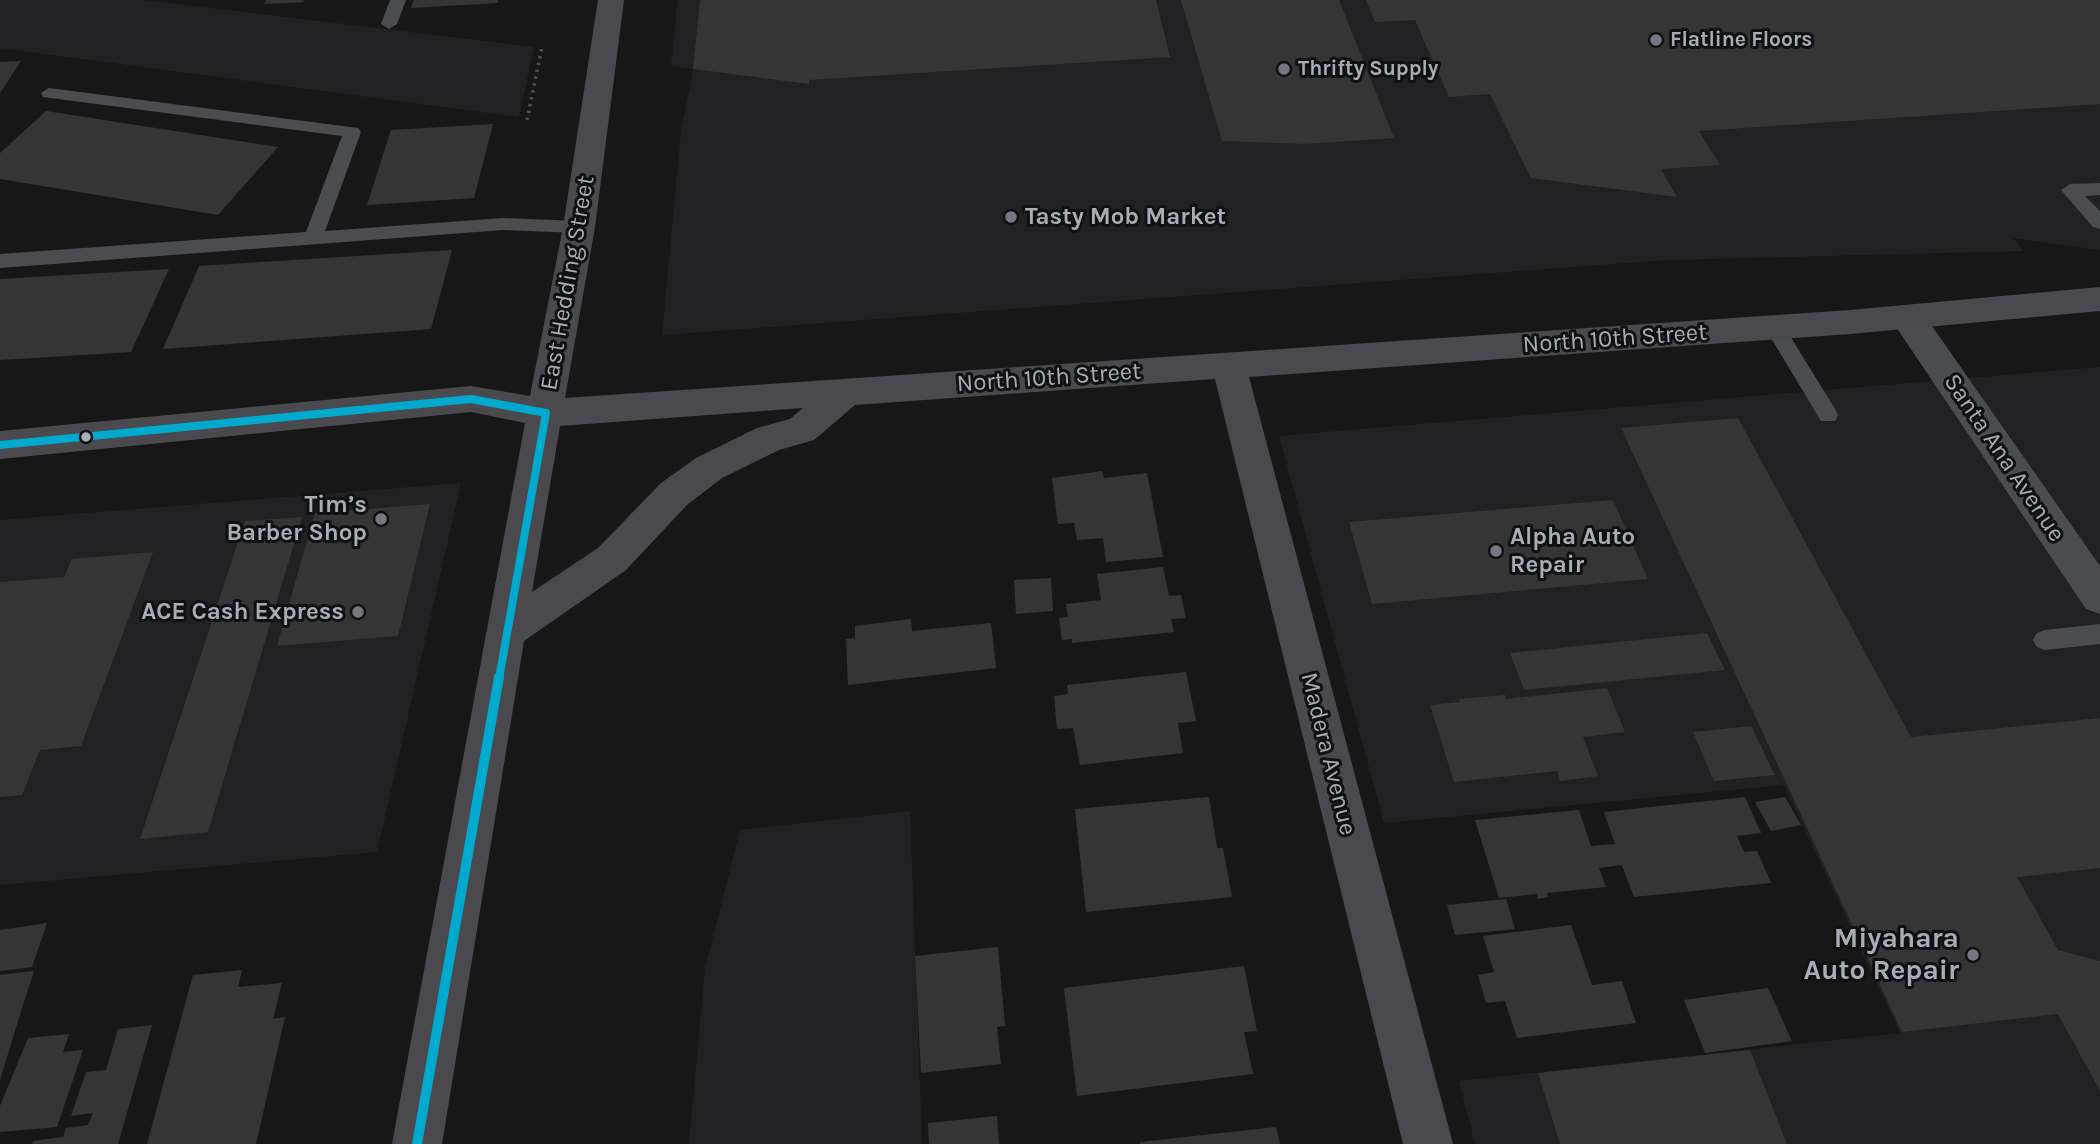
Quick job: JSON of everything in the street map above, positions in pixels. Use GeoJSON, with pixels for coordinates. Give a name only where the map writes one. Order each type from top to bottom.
{"type":"FeatureCollection","features":[{"type":"Feature","properties":{"kind":"main road","name":"East Hedding Street"},"geometry":{"type":"LineString","coordinates":[[417,1144],[505,632],[579,227],[611,0]]}},
{"type":"Feature","properties":{"kind":"main road","name":"North 10th Street"},"geometry":{"type":"LineString","coordinates":[[0,445],[471,399],[546,413],[1775,328],[2100,299]]}},
{"type":"Feature","properties":{"kind":"main road","name":"Madera Avenue"},"geometry":{"type":"LineString","coordinates":[[1229,365],[1428,1144]]}},
{"type":"Feature","properties":{"kind":"main road"},"geometry":{"type":"LineString","coordinates":[[505,632],[612,559],[674,494],[709,468],[769,438],[801,430],[844,394]]}},
{"type":"Feature","properties":{"kind":"street","name":"Santa Ana Avenue"},"geometry":{"type":"LineString","coordinates":[[1908,318],[2100,597]]}},
{"type":"Feature","properties":{"kind":"lane"},"geometry":{"type":"LineString","coordinates":[[389,24],[398,0]]}},
{"type":"Feature","properties":{"kind":"lane"},"geometry":{"type":"LineString","coordinates":[[49,93],[352,132],[313,238]]}},
{"type":"Feature","properties":{"kind":"lane"},"geometry":{"type":"LineString","coordinates":[[2100,189],[2070,190],[2100,223]]}},
{"type":"Feature","properties":{"kind":"lane"},"geometry":{"type":"LineString","coordinates":[[0,261],[503,224],[579,227]]}},
{"type":"Feature","properties":{"kind":"lane"},"geometry":{"type":"LineString","coordinates":[[1775,328],[1828,415]]}},
{"type":"Feature","properties":{"kind":"lane"},"geometry":{"type":"LineString","coordinates":[[2045,640],[2100,634]]}},
{"type":"Feature","properties":{"kind":"path"},"geometry":{"type":"LineString","coordinates":[[527,120],[542,47]]}},
{"type":"Feature","properties":{"kind":"shaded area"},"geometry":{"type":"Polygon","coordinates":[[[0,0],[144,0],[534,47],[519,117],[0,48],[0,0]]]}},
{"type":"Feature","properties":{"kind":"shaded area"},"geometry":{"type":"Polygon","coordinates":[[[678,0],[2100,0],[2100,250],[2013,238],[2024,251],[1667,260],[662,335],[681,132],[693,69],[671,66],[678,0]]]}},
{"type":"Feature","properties":{"kind":"shaded area"},"geometry":{"type":"Polygon","coordinates":[[[2100,367],[2100,1144],[1475,1144],[1459,1081],[1900,1033],[1784,785],[1384,823],[1279,436],[2100,367]]]}},
{"type":"Feature","properties":{"kind":"shaded area"},"geometry":{"type":"Polygon","coordinates":[[[461,483],[377,852],[0,885],[0,520],[461,483]]]}},
{"type":"Feature","properties":{"kind":"shaded area"},"geometry":{"type":"Polygon","coordinates":[[[910,811],[922,1144],[689,1144],[705,969],[740,830],[910,811]]]}},
{"type":"Feature","properties":{"kind":"building"},"geometry":{"type":"Polygon","coordinates":[[[267,0],[303,0],[304,2],[264,4],[267,0]]]}},
{"type":"Feature","properties":{"kind":"building"},"geometry":{"type":"Polygon","coordinates":[[[414,0],[498,0],[498,3],[411,8],[414,0]]]}},
{"type":"Feature","properties":{"kind":"building"},"geometry":{"type":"Polygon","coordinates":[[[700,0],[1156,0],[1170,57],[809,80],[809,84],[693,69],[700,0]]]}},
{"type":"Feature","properties":{"kind":"building","name":"Thrifty Supply"},"geometry":{"type":"Polygon","coordinates":[[[1181,0],[1339,0],[1394,138],[1305,144],[1222,141],[1181,0]]]}},
{"type":"Feature","properties":{"kind":"building"},"geometry":{"type":"Polygon","coordinates":[[[1366,0],[2100,0],[2100,104],[1699,131],[1720,165],[1661,169],[1677,197],[1531,178],[1490,94],[1449,97],[1415,20],[1375,22],[1366,0]]]}},
{"type":"Feature","properties":{"kind":"building"},"geometry":{"type":"Polygon","coordinates":[[[21,61],[0,93],[0,62],[21,61]]]}},
{"type":"Feature","properties":{"kind":"building"},"geometry":{"type":"Polygon","coordinates":[[[46,111],[278,147],[218,215],[0,179],[0,153],[46,111]]]}},
{"type":"Feature","properties":{"kind":"building"},"geometry":{"type":"Polygon","coordinates":[[[493,124],[474,198],[367,205],[391,130],[493,124]]]}},
{"type":"Feature","properties":{"kind":"building"},"geometry":{"type":"Polygon","coordinates":[[[452,250],[431,329],[163,349],[199,266],[452,250]]]}},
{"type":"Feature","properties":{"kind":"building"},"geometry":{"type":"Polygon","coordinates":[[[169,269],[131,352],[0,360],[0,279],[169,269]]]}},
{"type":"Feature","properties":{"kind":"building"},"geometry":{"type":"Polygon","coordinates":[[[1738,418],[1911,737],[2100,718],[2100,868],[2017,877],[2058,950],[2100,961],[2100,1091],[2058,1014],[1902,1032],[1621,428],[1738,418]]]}},
{"type":"Feature","properties":{"kind":"building"},"geometry":{"type":"Polygon","coordinates":[[[1102,471],[1104,478],[1147,473],[1163,557],[1106,562],[1103,538],[1077,540],[1074,523],[1058,524],[1052,478],[1102,471]]]}},
{"type":"Feature","properties":{"kind":"building","name":"Alpha Auto Repair"},"geometry":{"type":"Polygon","coordinates":[[[1613,500],[1648,579],[1372,604],[1349,522],[1613,500]]]}},
{"type":"Feature","properties":{"kind":"building"},"geometry":{"type":"Polygon","coordinates":[[[430,504],[398,636],[277,646],[315,513],[430,504]]]}},
{"type":"Feature","properties":{"kind":"building"},"geometry":{"type":"Polygon","coordinates":[[[302,517],[208,832],[140,839],[245,521],[302,517]]]}},
{"type":"Feature","properties":{"kind":"building"},"geometry":{"type":"Polygon","coordinates":[[[153,552],[81,746],[40,750],[22,795],[0,797],[0,582],[64,577],[72,559],[153,552]]]}},
{"type":"Feature","properties":{"kind":"building"},"geometry":{"type":"Polygon","coordinates":[[[1163,567],[1169,596],[1181,595],[1186,618],[1171,619],[1174,632],[1072,643],[1072,639],[1062,640],[1059,618],[1068,617],[1066,604],[1101,600],[1097,574],[1163,567]]]}},
{"type":"Feature","properties":{"kind":"building"},"geometry":{"type":"Polygon","coordinates":[[[1051,578],[1053,611],[1016,614],[1014,580],[1051,578]]]}},
{"type":"Feature","properties":{"kind":"building"},"geometry":{"type":"Polygon","coordinates":[[[911,619],[912,631],[991,623],[996,668],[848,685],[846,639],[855,638],[855,626],[911,619]]]}},
{"type":"Feature","properties":{"kind":"building"},"geometry":{"type":"Polygon","coordinates":[[[1707,633],[1725,670],[1524,690],[1510,653],[1707,633]]]}},
{"type":"Feature","properties":{"kind":"building"},"geometry":{"type":"Polygon","coordinates":[[[1186,672],[1196,721],[1178,723],[1183,753],[1080,765],[1073,728],[1057,729],[1054,696],[1068,694],[1067,685],[1186,672]]]}},
{"type":"Feature","properties":{"kind":"building"},"geometry":{"type":"Polygon","coordinates":[[[1607,688],[1625,732],[1583,737],[1598,776],[1560,781],[1557,771],[1454,782],[1430,705],[1460,702],[1459,699],[1505,695],[1506,699],[1607,688]]]}},
{"type":"Feature","properties":{"kind":"building"},"geometry":{"type":"Polygon","coordinates":[[[1751,726],[1775,775],[1714,781],[1693,732],[1751,726]]]}},
{"type":"Feature","properties":{"kind":"building"},"geometry":{"type":"Polygon","coordinates":[[[1209,797],[1217,848],[1223,848],[1232,897],[1086,912],[1075,809],[1209,797]]]}},
{"type":"Feature","properties":{"kind":"building"},"geometry":{"type":"Polygon","coordinates":[[[1745,797],[1761,833],[1737,836],[1744,852],[1757,851],[1771,883],[1634,897],[1622,865],[1599,868],[1606,887],[1547,893],[1548,897],[1538,899],[1537,894],[1499,898],[1475,820],[1579,810],[1591,846],[1615,844],[1604,812],[1745,797]]]}},
{"type":"Feature","properties":{"kind":"building"},"geometry":{"type":"Polygon","coordinates":[[[1785,797],[1801,825],[1771,831],[1755,802],[1785,797]]]}},
{"type":"Feature","properties":{"kind":"building"},"geometry":{"type":"Polygon","coordinates":[[[1506,899],[1515,929],[1455,935],[1447,905],[1506,899]]]}},
{"type":"Feature","properties":{"kind":"building"},"geometry":{"type":"Polygon","coordinates":[[[47,923],[32,967],[0,971],[0,930],[47,923]]]}},
{"type":"Feature","properties":{"kind":"building"},"geometry":{"type":"Polygon","coordinates":[[[1571,925],[1592,985],[1622,981],[1636,1023],[1517,1038],[1505,1001],[1486,1003],[1478,975],[1494,972],[1483,936],[1571,925]]]}},
{"type":"Feature","properties":{"kind":"building"},"geometry":{"type":"Polygon","coordinates":[[[998,947],[1005,1026],[997,1027],[1001,1064],[921,1073],[915,956],[998,947]]]}},
{"type":"Feature","properties":{"kind":"building"},"geometry":{"type":"Polygon","coordinates":[[[1244,966],[1257,1031],[1244,1032],[1253,1074],[1077,1096],[1064,988],[1244,966]]]}},
{"type":"Feature","properties":{"kind":"building"},"geometry":{"type":"Polygon","coordinates":[[[242,970],[238,987],[282,983],[273,1019],[285,1017],[256,1144],[147,1144],[193,975],[242,970]]]}},
{"type":"Feature","properties":{"kind":"building"},"geometry":{"type":"Polygon","coordinates":[[[34,971],[22,1008],[0,1080],[0,975],[34,971]]]}},
{"type":"Feature","properties":{"kind":"building"},"geometry":{"type":"Polygon","coordinates":[[[1768,988],[1792,1041],[1705,1053],[1684,1000],[1768,988]]]}},
{"type":"Feature","properties":{"kind":"building"},"geometry":{"type":"Polygon","coordinates":[[[152,1025],[118,1144],[32,1144],[33,1141],[63,1137],[66,1128],[88,1125],[93,1113],[71,1116],[86,1072],[106,1070],[118,1029],[152,1025]]]}},
{"type":"Feature","properties":{"kind":"building"},"geometry":{"type":"Polygon","coordinates":[[[69,1034],[63,1052],[83,1050],[57,1127],[0,1132],[0,1106],[28,1038],[69,1034]]]}},
{"type":"Feature","properties":{"kind":"building"},"geometry":{"type":"Polygon","coordinates":[[[1750,1050],[1787,1144],[1560,1144],[1538,1073],[1750,1050]]]}},
{"type":"Feature","properties":{"kind":"building"},"geometry":{"type":"Polygon","coordinates":[[[997,1116],[999,1144],[929,1144],[928,1123],[997,1116]]]}},
{"type":"Feature","properties":{"kind":"building"},"geometry":{"type":"Polygon","coordinates":[[[1276,1127],[1280,1144],[1140,1144],[1140,1142],[1276,1127]]]}},
{"type":"Feature","properties":{"kind":"transit line"},"geometry":{"type":"LineString","coordinates":[[0,445],[471,399],[546,413],[417,1144]]}},
{"type":"Feature","properties":{"kind":"place","name":"Flatline Floors"},"geometry":{"type":"Point","coordinates":[1656,40]}},
{"type":"Feature","properties":{"kind":"place","name":"Thrifty Supply"},"geometry":{"type":"Point","coordinates":[1284,69]}},
{"type":"Feature","properties":{"kind":"place","name":"Tasty Mob Market"},"geometry":{"type":"Point","coordinates":[1011,217]}},
{"type":"Feature","properties":{"kind":"place","name":"Tim’s Barber Shop"},"geometry":{"type":"Point","coordinates":[381,519]}},
{"type":"Feature","properties":{"kind":"place","name":"Alpha Auto Repair"},"geometry":{"type":"Point","coordinates":[1496,551]}},
{"type":"Feature","properties":{"kind":"place","name":"ACE Cash Express"},"geometry":{"type":"Point","coordinates":[358,612]}},
{"type":"Feature","properties":{"kind":"place","name":"Miyahara Auto Repair"},"geometry":{"type":"Point","coordinates":[1973,955]}}]}
